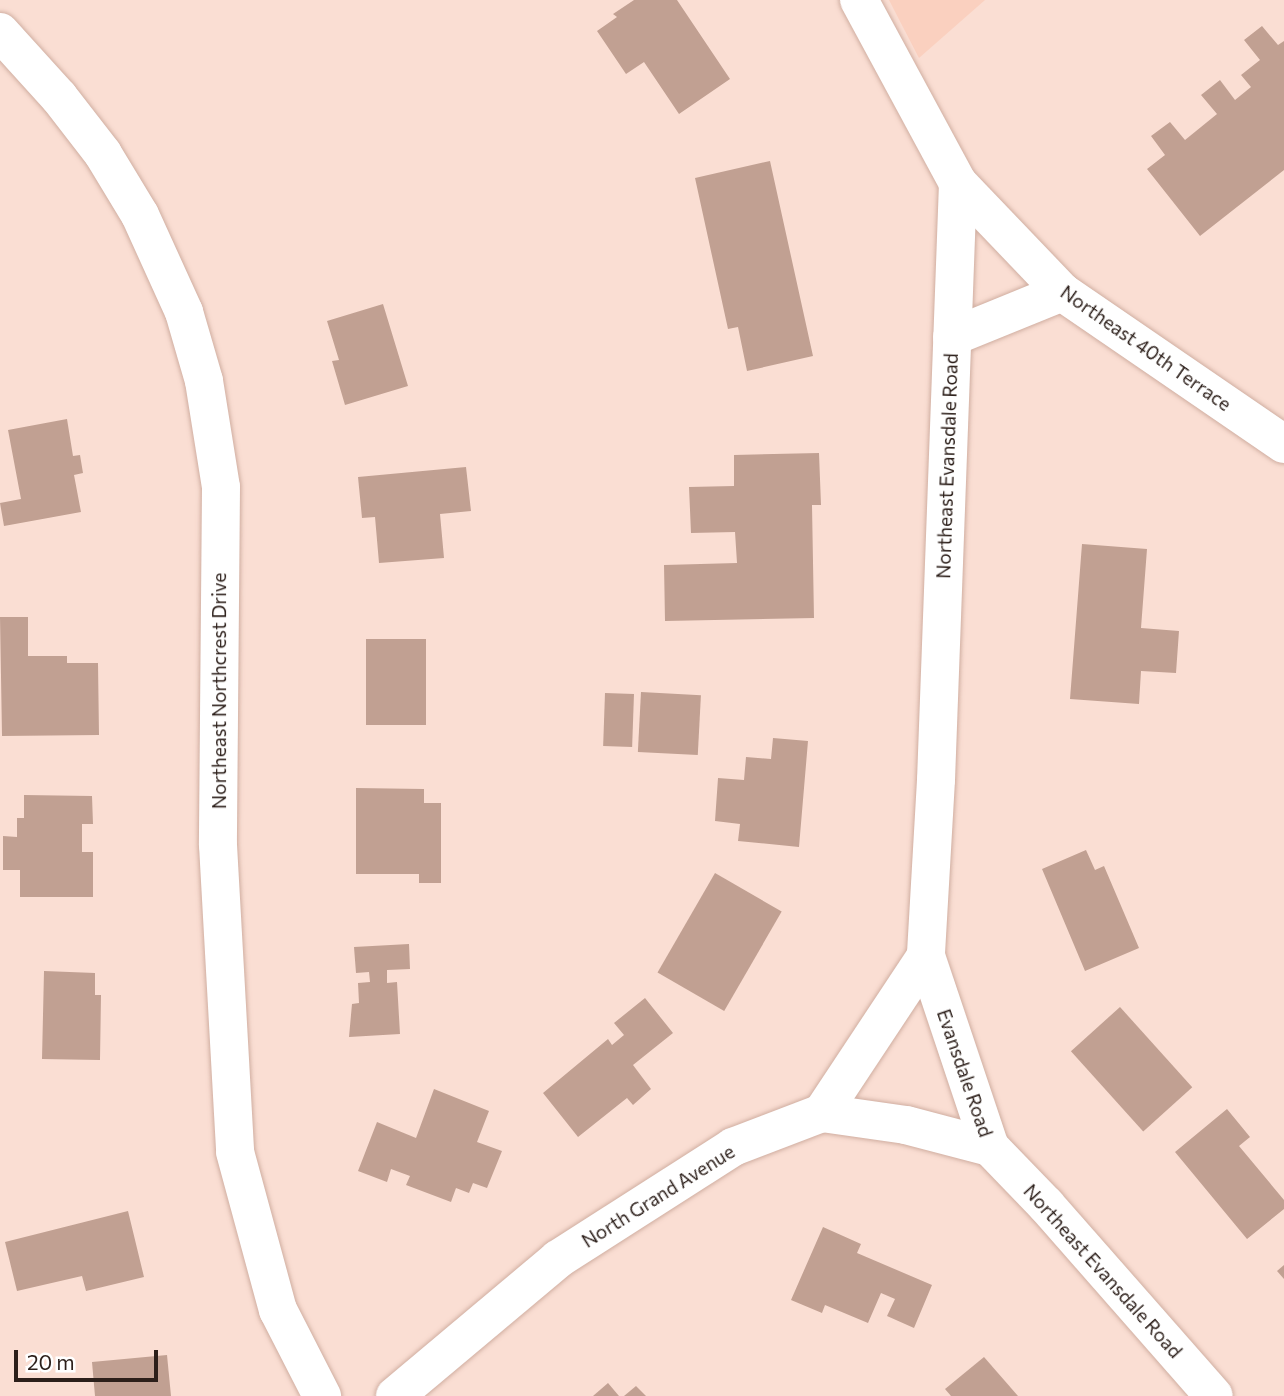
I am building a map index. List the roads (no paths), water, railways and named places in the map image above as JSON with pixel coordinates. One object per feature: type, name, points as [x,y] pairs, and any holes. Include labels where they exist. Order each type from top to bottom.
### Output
[{"type":"street","points":[[859,0],[958,183]]},
{"type":"street","name":"Northeast Northcrest Drive","points":[[0,32],[59,97],[103,154],[140,215],[184,312],[204,381],[221,487],[218,845],[235,1152],[278,1310],[322,1396]]},
{"type":"street","name":"Northeast 40th Terrace","points":[[958,183],[1062,292],[1284,444]]},
{"type":"street","name":"Northeast Evansdale Road","points":[[926,956],[936,780],[958,183]]},
{"type":"street","points":[[952,337],[1062,292]]},
{"type":"street","points":[[822,1113],[926,956]]},
{"type":"street","name":"Evansdale Road","points":[[926,956],[990,1147]]},
{"type":"street","name":"Evansdale Road","points":[[822,1113],[906,1125],[990,1147]]},
{"type":"street","name":"North Grand Avenue","points":[[395,1396],[558,1259],[733,1147],[822,1113]]},
{"type":"street","name":"Northeast Evansdale Road","points":[[990,1147],[1046,1205],[1214,1396]]}]
